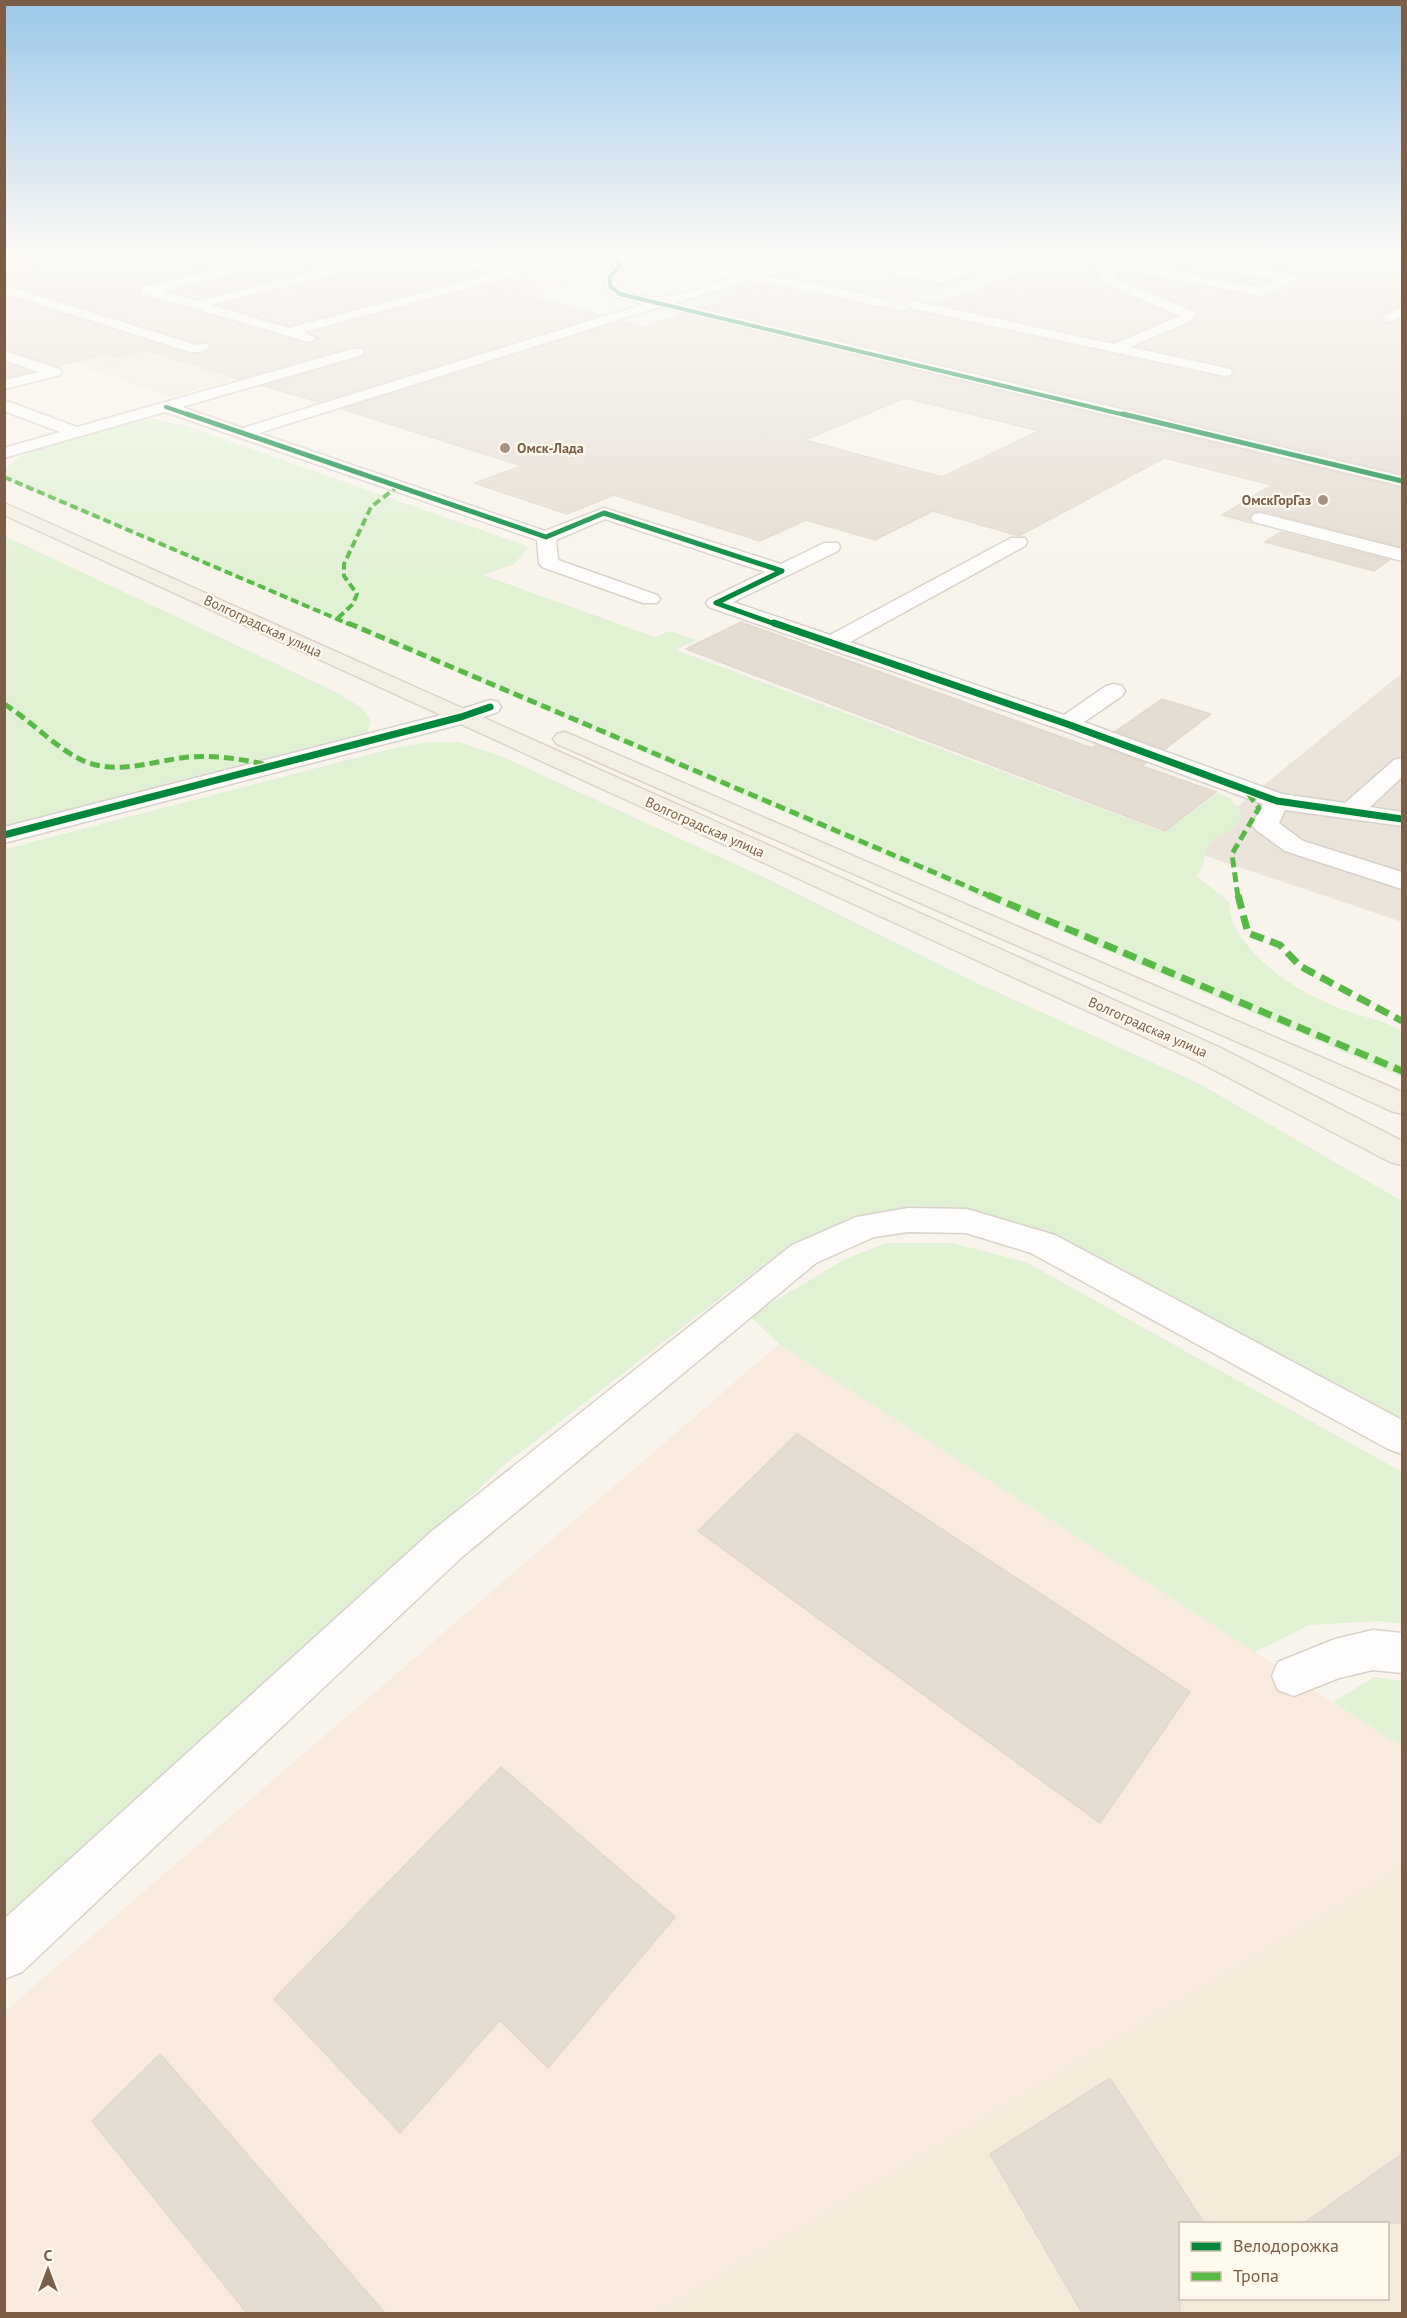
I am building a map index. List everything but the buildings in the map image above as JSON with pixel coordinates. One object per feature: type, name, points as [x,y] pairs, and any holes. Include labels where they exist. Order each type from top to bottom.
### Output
[{"type":"main road","name":"Волгоградская улица","points":[[4,491],[490,707],[1279,1048],[1402,1104]]},
{"type":"main road","name":"Волгоградская улица","points":[[4,508],[1210,1055],[1402,1154]]},
{"type":"street","points":[[4,385],[55,372],[30,363]]},
{"type":"street","points":[[4,453],[318,363]]},
{"type":"street","points":[[243,433],[467,363]]},
{"type":"street","points":[[906,363],[1402,481]]},
{"type":"street","points":[[1185,363],[1225,372]]},
{"type":"street","points":[[4,405],[75,432]]},
{"type":"street","points":[[166,407],[546,537],[604,513],[782,571]]},
{"type":"street","points":[[278,445],[307,436]]},
{"type":"street","points":[[1260,518],[1402,555]]},
{"type":"street","points":[[546,537],[549,563],[650,599]]},
{"type":"street","points":[[832,643],[1018,542]]},
{"type":"street","points":[[831,547],[716,603],[1067,724],[1277,801],[1402,819]]},
{"type":"street","points":[[1067,724],[1114,692]]},
{"type":"street","points":[[4,835],[461,717],[490,707]]},
{"type":"street","points":[[1351,811],[1402,765]]},
{"type":"street","points":[[1277,801],[1265,825],[1294,846],[1402,881]]},
{"type":"street","points":[[4,1954],[447,1544],[804,1254],[868,1226],[908,1220],[967,1221],[1043,1244],[1402,1438]]},
{"type":"street","points":[[1294,1676],[1335,1659],[1373,1650],[1402,1653]]},
{"type":"shaded area","points":[[76,363],[291,363],[172,397]]},
{"type":"shaded area","points":[[1402,673],[1402,922],[1185,849]]},
{"type":"shaded area","points":[[779,1344],[1402,1747],[1402,1866],[654,2313],[5,2313],[4,2012]]},
{"type":"shaded area","points":[[1402,1866],[1402,2313],[654,2313]]},
{"type":"green space","points":[[153,419],[186,426],[524,545],[528,549],[514,564],[483,575],[655,637],[670,631],[696,640],[676,650],[1164,832],[1218,793],[1230,798],[1241,812],[1241,820],[1228,833],[1216,837],[1206,850],[1203,865],[1197,876],[1229,902],[1232,921],[1241,936],[1271,969],[1308,994],[1402,1031],[1402,1077],[12,482],[5,472],[12,463],[48,445],[96,430]]},
{"type":"green space","points":[[5,536],[336,692],[362,708],[371,721],[368,732],[358,740],[5,831]]},
{"type":"green space","points":[[429,742],[459,742],[503,757],[772,881],[975,982],[1200,1084],[1402,1201],[1402,1431],[1239,1343],[1070,1247],[925,1210],[865,1215],[792,1243],[505,1464],[393,1571],[5,1927],[5,849],[394,748]]},
{"type":"green space","points":[[887,1243],[952,1243],[1026,1262],[1402,1472],[1402,1624],[1379,1621],[1309,1625],[1255,1652],[779,1344],[750,1316],[845,1259]]},
{"type":"green space","points":[[1374,1677],[1402,1681],[1402,1747],[1333,1702]]},
{"type":"marked path","points":[[4,477],[1402,1071]]},
{"type":"marked path","points":[[338,618],[353,604],[357,594],[344,576],[344,564],[371,507],[398,486]]},
{"type":"marked path","points":[[4,704],[74,755],[97,765],[121,767],[208,756],[267,765]]},
{"type":"marked path","points":[[1247,792],[1259,808],[1232,854],[1238,899],[1248,933],[1280,945],[1300,966],[1402,1021]]},
{"type":"cycle path","points":[[909,363],[1402,481]]},
{"type":"cycle path","points":[[166,407],[546,537],[604,513],[782,571],[716,603],[1067,724],[1277,801],[1402,819]]},
{"type":"cycle path","points":[[4,835],[461,717],[490,707]]},
{"type":"place","name":"Омск-Лада","points":[[505,448]]},
{"type":"place","name":"ОмскГорГаз","points":[[1323,500]]}]
